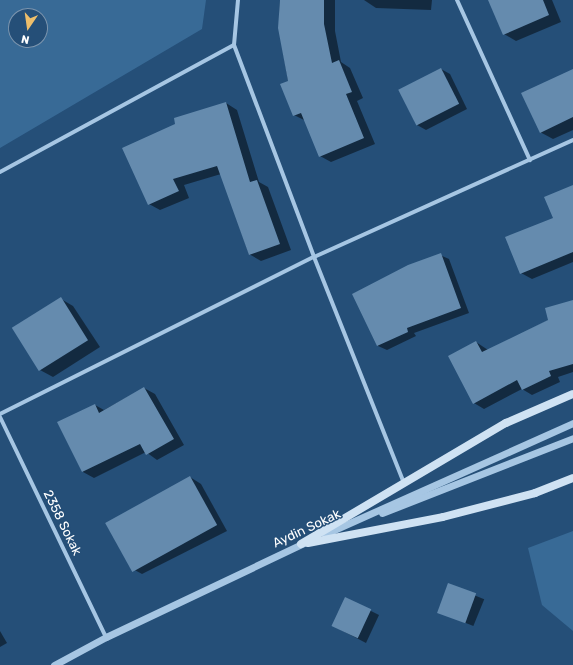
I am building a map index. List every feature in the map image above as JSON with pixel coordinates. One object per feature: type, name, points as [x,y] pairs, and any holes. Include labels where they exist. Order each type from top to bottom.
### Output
[{"type":"main road","points":[[301,544],[506,423],[573,394]]},
{"type":"main road","points":[[301,544],[443,517],[535,493],[573,478]]},
{"type":"street","points":[[238,0],[234,45],[314,257],[404,483]]},
{"type":"street","points":[[457,0],[530,160]]},
{"type":"street","points":[[0,172],[234,45]]},
{"type":"street","points":[[0,414],[314,257],[573,140]]},
{"type":"street","name":"2358 Sokak","points":[[0,417],[106,637]]},
{"type":"street","name":"Aydin Sokak","points":[[54,665],[106,637],[301,544],[573,423]]},
{"type":"street","points":[[301,544],[573,438]]},
{"type":"shaded area","points":[[0,0],[206,0],[202,29],[0,148]]},
{"type":"shaded area","points":[[573,531],[573,631],[542,605],[528,548]]},
{"type":"building","points":[[280,0],[324,0],[324,24],[332,63],[339,60],[352,92],[346,94],[364,138],[319,157],[301,113],[293,116],[280,84],[288,81],[278,28]]},
{"type":"building","points":[[488,0],[543,0],[549,15],[503,35]]},
{"type":"building","points":[[441,68],[459,104],[416,125],[398,90]]},
{"type":"building","points":[[573,69],[573,117],[540,133],[521,93]]},
{"type":"building","points":[[226,102],[250,182],[257,180],[280,244],[249,255],[217,166],[173,179],[179,191],[148,205],[122,148],[175,124],[174,118]]},
{"type":"building","points":[[573,185],[573,252],[520,274],[505,237],[553,218],[544,197]]},
{"type":"building","points":[[441,253],[461,308],[407,328],[408,332],[377,346],[352,294],[408,265]]},
{"type":"building","points":[[61,297],[88,340],[39,371],[12,328]]},
{"type":"building","points":[[573,300],[573,364],[549,371],[551,376],[522,390],[517,380],[473,404],[448,356],[476,341],[482,352],[548,320],[545,308]]},
{"type":"building","points":[[144,387],[174,439],[146,455],[140,444],[82,472],[57,422],[95,404],[99,413]]},
{"type":"building","points":[[190,476],[217,525],[132,572],[105,523]]},
{"type":"building","points":[[448,583],[476,593],[465,623],[437,613]]},
{"type":"building","points":[[345,597],[371,609],[358,638],[331,626]]}]
